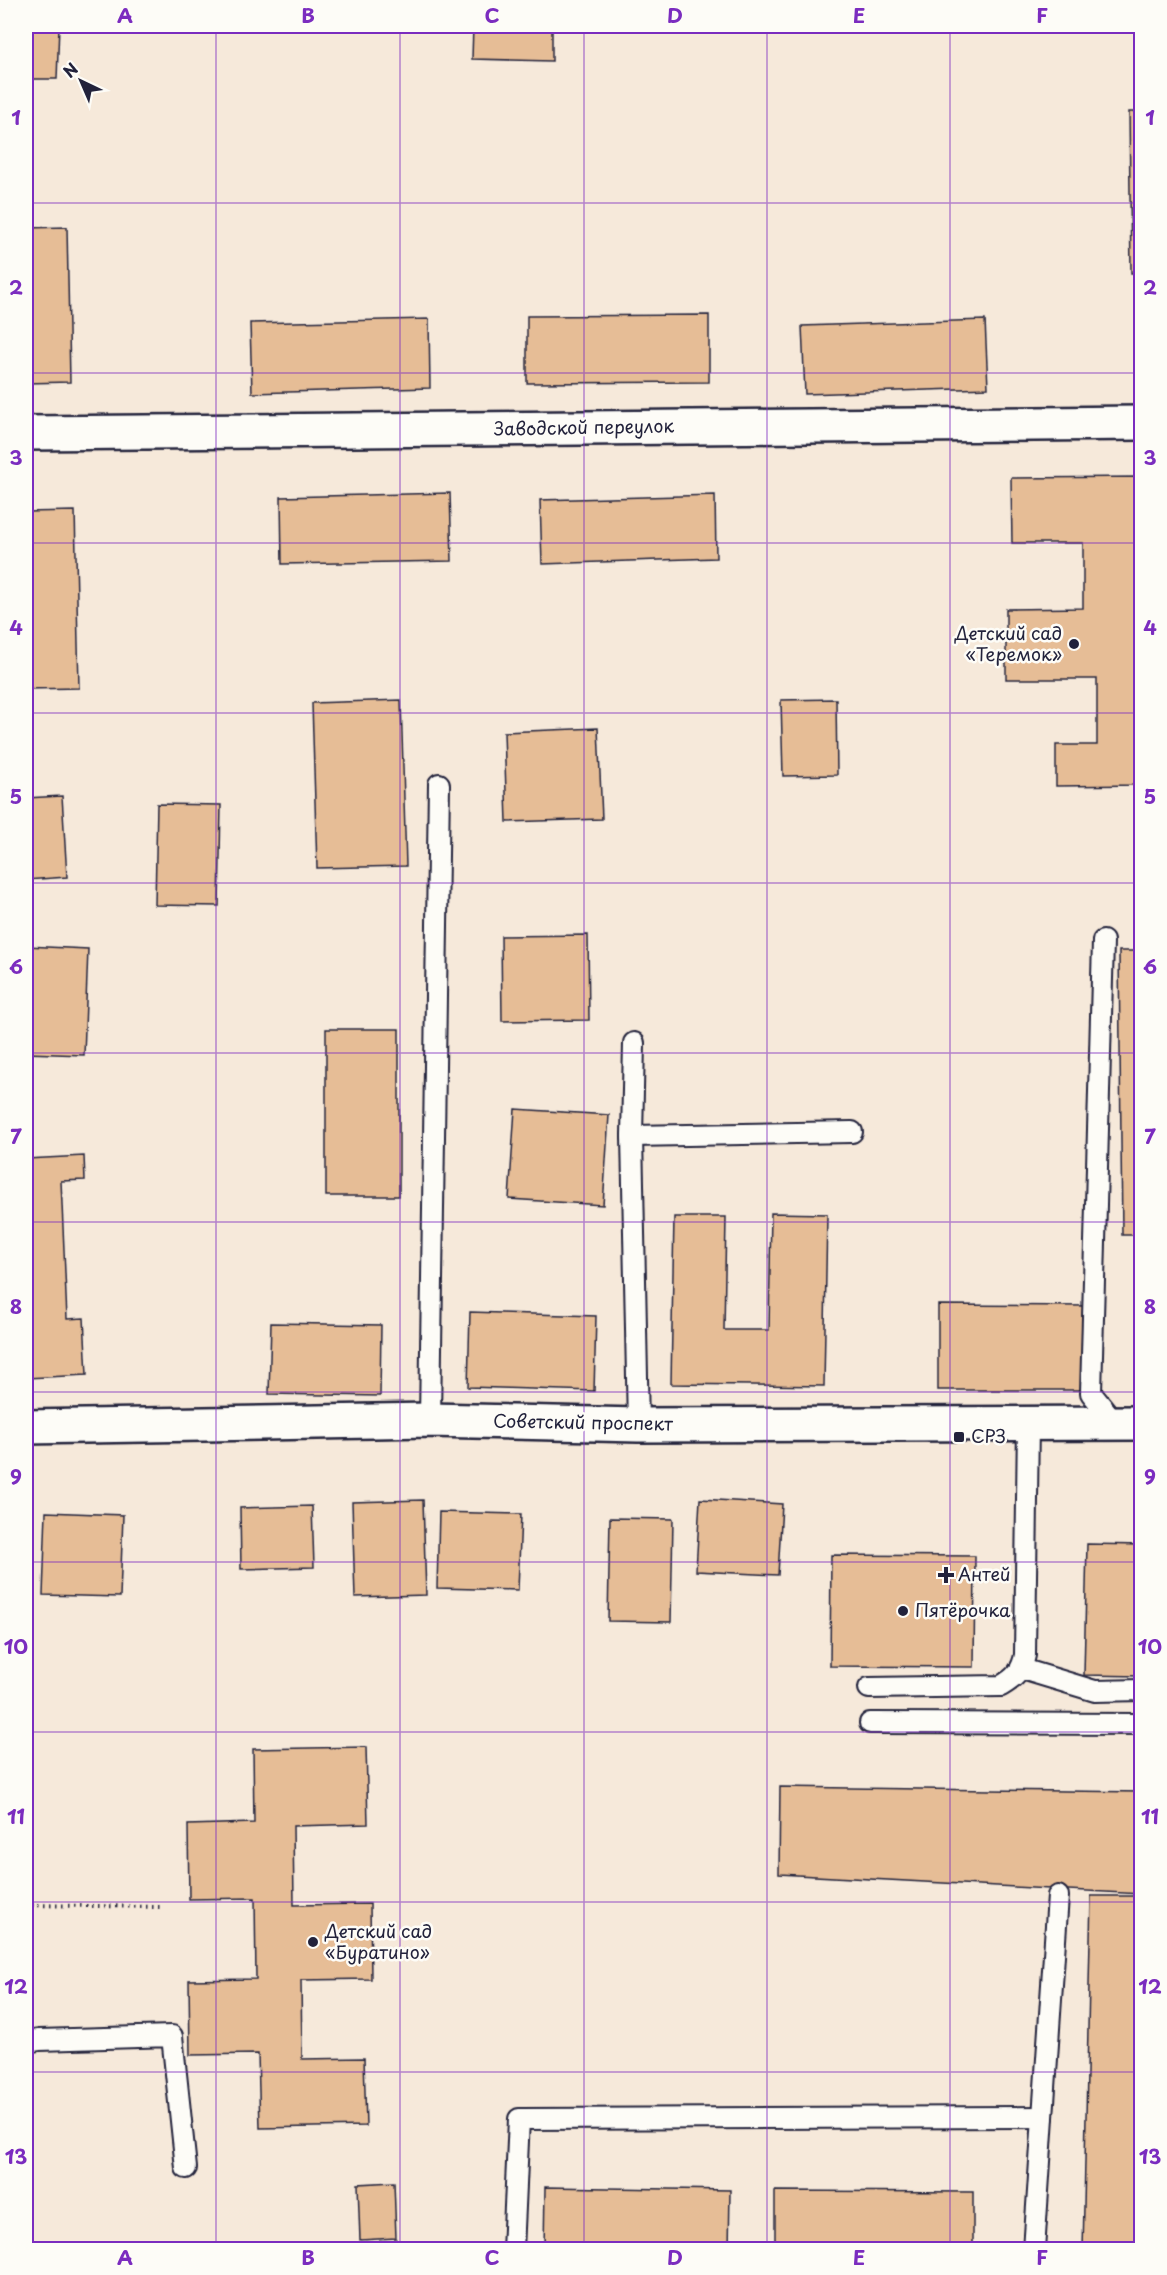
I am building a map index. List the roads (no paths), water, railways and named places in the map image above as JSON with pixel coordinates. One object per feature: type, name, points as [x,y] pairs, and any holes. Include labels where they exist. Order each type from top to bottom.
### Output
[{"type":"street","name":"Заводской переулок","points":[[26,433],[1142,423]]},
{"type":"street","name":"Советский проспект","points":[[26,1427],[430,1420],[638,1425],[1129,1423]]},
{"type":"lane","points":[[430,1420],[439,784]]},
{"type":"lane","points":[[1103,941],[1091,1393],[1129,1423]]},
{"type":"lane","points":[[634,1043],[632,1136],[638,1425]]},
{"type":"lane","points":[[632,1136],[852,1132]]},
{"type":"lane","points":[[869,1688],[1001,1686],[1012,1679],[1022,1668],[1025,1655],[1028,1422]]},
{"type":"lane","points":[[1022,1668],[1095,1691],[1142,1690]]},
{"type":"lane","points":[[870,1723],[1142,1724]]},
{"type":"lane","points":[[1034,2250],[1058,1896]]},
{"type":"lane","points":[[26,2042],[172,2036],[186,2168]]},
{"type":"lane","points":[[513,2250],[519,2120],[1043,2117]]},
{"type":"place","name":"Детский сад «Теремок»","points":[[1074,644]]},
{"type":"place","name":"СРЗ","points":[[959,1437]]},
{"type":"place","name":"Антей","points":[[946,1575]]},
{"type":"place","name":"Пятёрочка","points":[[903,1611]]},
{"type":"place","name":"Детский сад «Буратино»","points":[[313,1942]]}]
